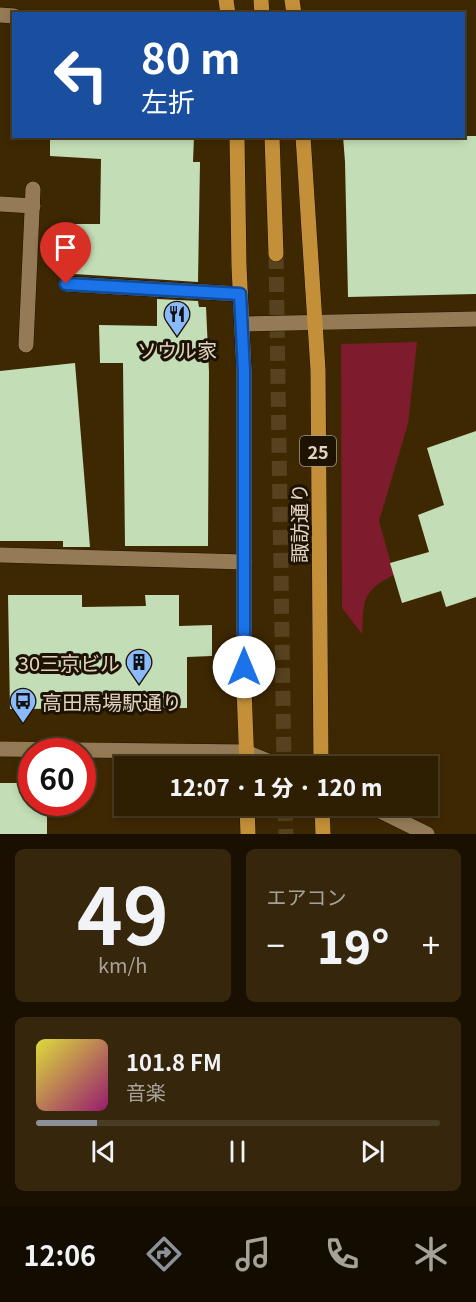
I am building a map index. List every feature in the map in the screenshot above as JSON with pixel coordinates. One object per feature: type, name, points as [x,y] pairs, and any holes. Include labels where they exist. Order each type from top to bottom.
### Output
[{"type":"main road","points":[[237,138],[244,371],[246,756]]},
{"type":"main road","points":[[272,138],[276,254]]},
{"type":"main road","name":"諏訪通り","points":[[303,138],[316,323],[321,756]]},
{"type":"main road","points":[[247,816],[248,834]]},
{"type":"main road","points":[[322,816],[323,834]]},
{"type":"street","points":[[26,345],[33,189]]},
{"type":"street","points":[[0,204],[33,206]]},
{"type":"street","points":[[66,284],[240,294]]},
{"type":"street","points":[[242,324],[476,319]]},
{"type":"street","points":[[0,555],[244,562]]},
{"type":"street","points":[[0,749],[172,756]]},
{"type":"street","points":[[390,816],[427,834]]},
{"type":"shaded area","points":[[417,342],[408,424],[379,521],[394,575],[375,586],[366,598],[362,634],[342,608],[341,344]]},
{"type":"building","points":[[465,136],[476,136],[476,294],[348,297],[343,138],[465,138]]},
{"type":"building","points":[[50,138],[194,138],[193,162],[200,162],[198,282],[59,273],[64,224],[100,224],[101,159],[50,156]]},
{"type":"building","points":[[157,299],[198,301],[199,307],[206,307],[209,372],[208,546],[125,546],[123,363],[100,363],[99,325],[157,326]]},
{"type":"building","points":[[75,363],[90,547],[63,547],[63,541],[0,541],[0,371]]},
{"type":"building","points":[[476,431],[476,597],[446,607],[441,591],[402,603],[390,563],[429,552],[418,515],[444,505],[427,448]]},
{"type":"building","points":[[8,595],[82,595],[82,607],[146,606],[145,595],[179,595],[179,626],[212,625],[212,656],[187,657],[187,708],[10,709]]},
{"type":"building","points":[[0,783],[18,783],[18,816],[47,816],[47,834],[0,834]]},
{"type":"tunnel","points":[[276,254],[284,756]]},
{"type":"tunnel","points":[[285,816],[286,834]]},
{"type":"place","name":"ソウル家","points":[[177,337]]},
{"type":"place","name":"30三京ビル","points":[[139,685]]},
{"type":"place","name":"高田馬場駅通り","points":[[23,724]]},
{"type":"route","points":[[66,284],[240,294],[244,371],[244,667]]}]
